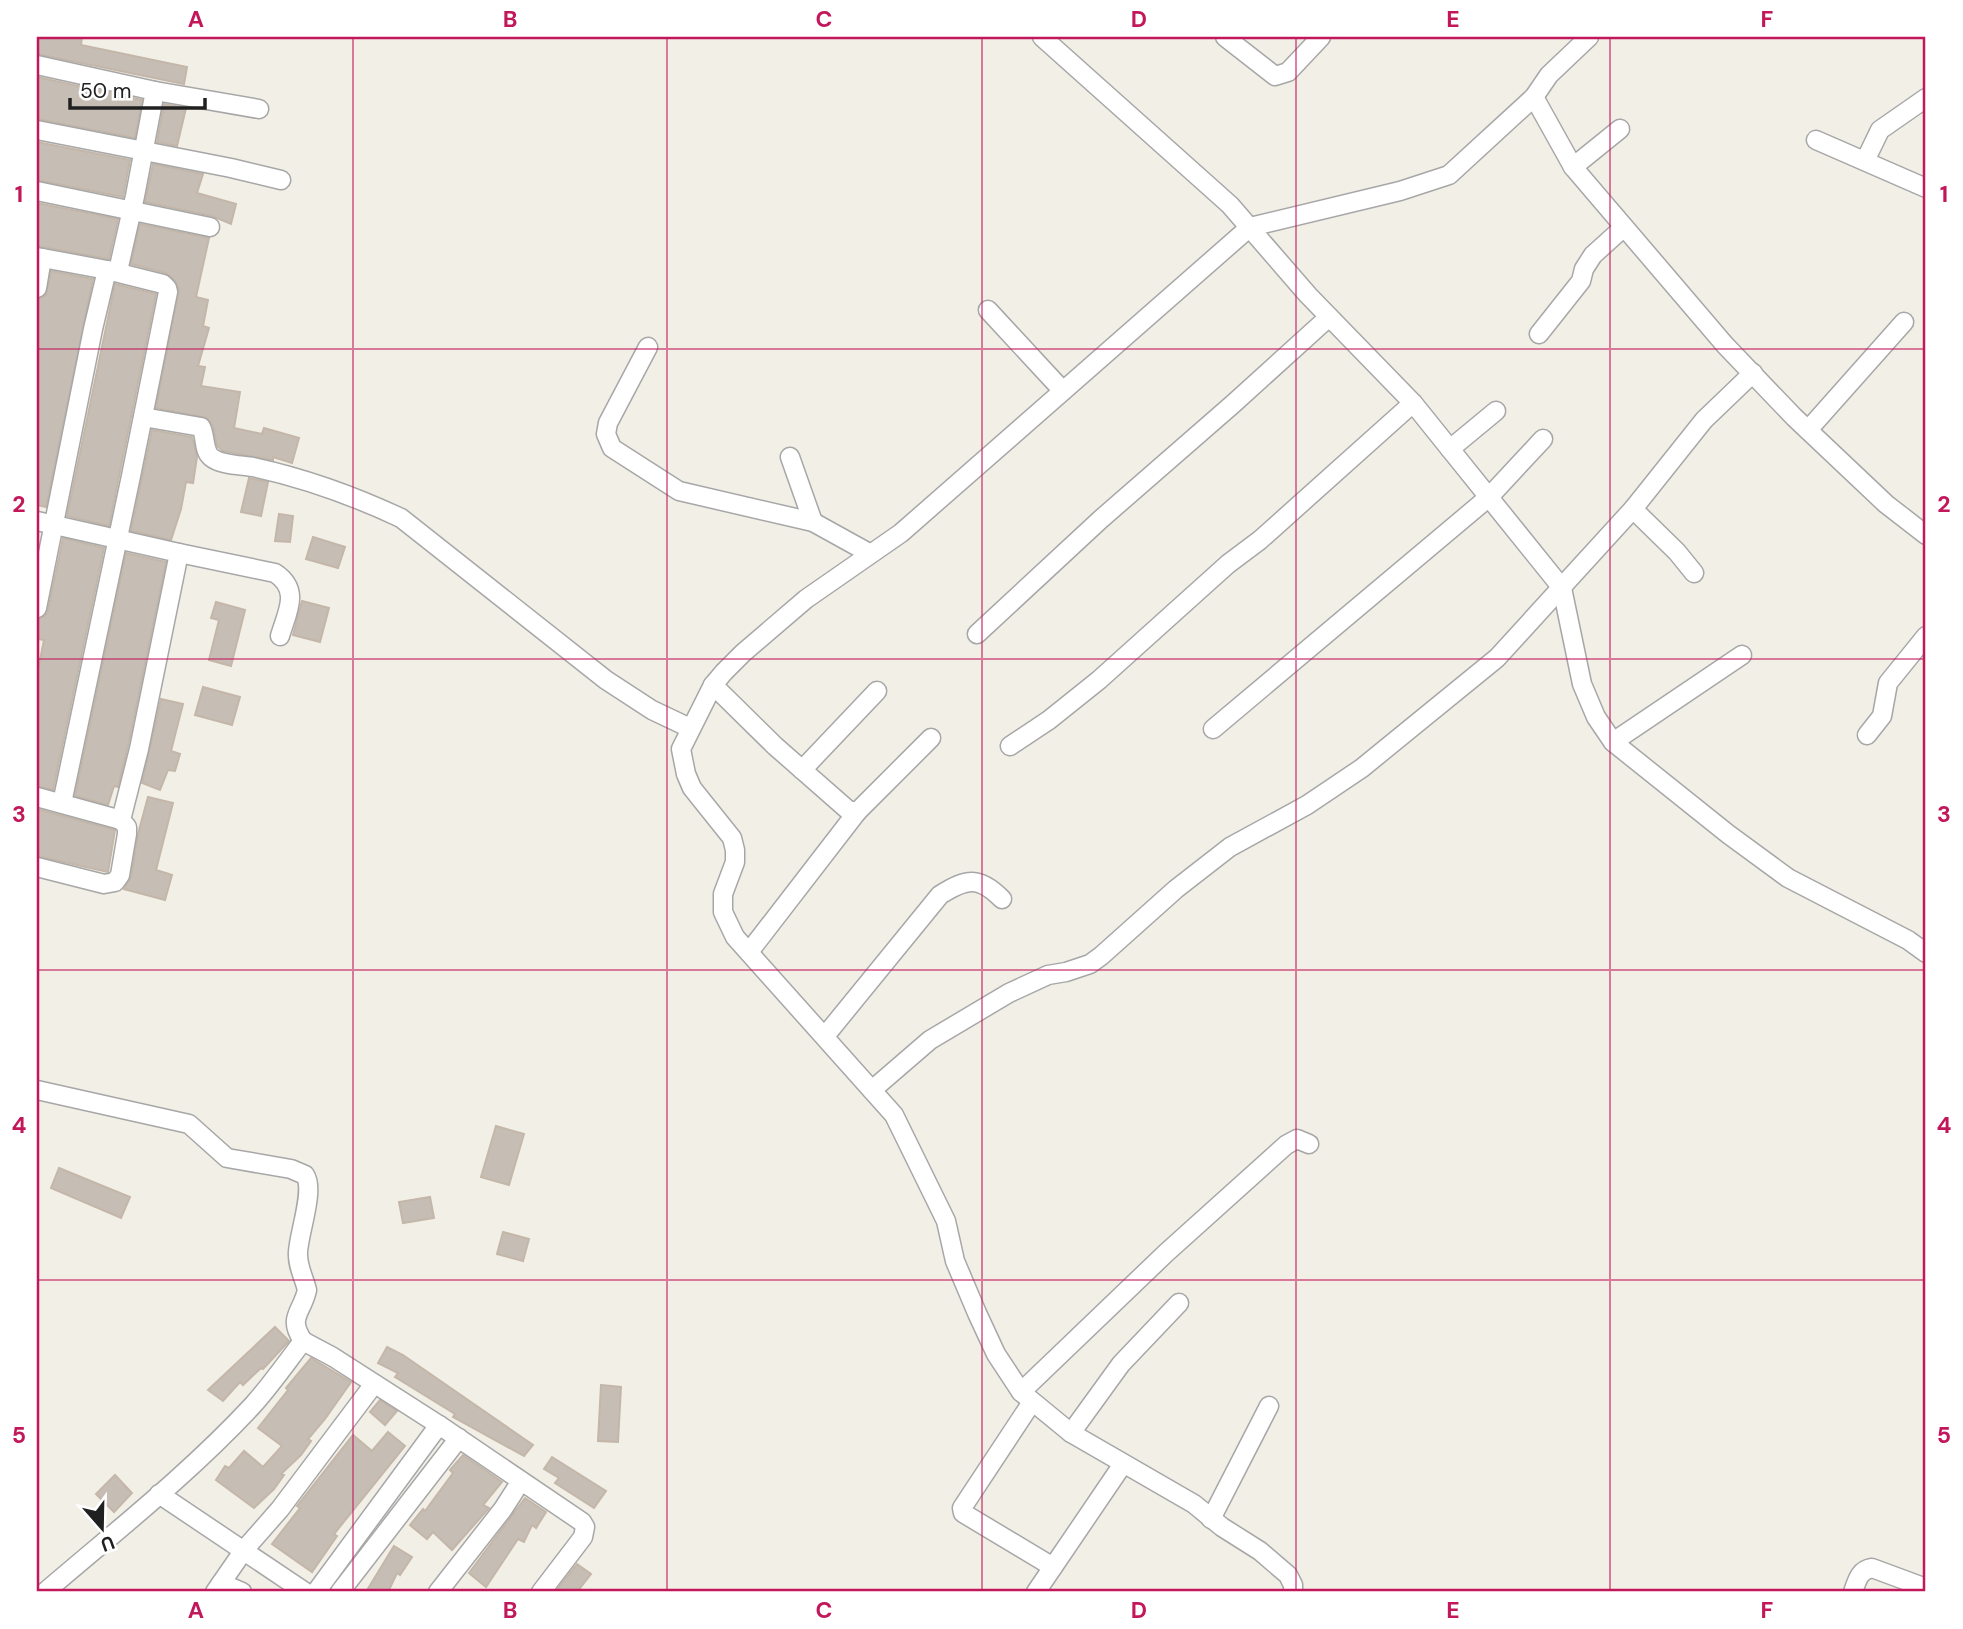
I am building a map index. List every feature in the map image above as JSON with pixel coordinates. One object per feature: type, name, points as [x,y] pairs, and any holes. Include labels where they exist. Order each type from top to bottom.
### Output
[{"type":"street","points":[[1042,37],[1166,145],[1250,227],[1329,317],[1413,403],[1562,588],[1582,684],[1596,717],[1613,742],[1706,817],[1788,878],[1908,940],[1926,953]]},
{"type":"street","points":[[1225,37],[1275,76],[1288,72],[1321,37]]},
{"type":"street","points":[[1293,1592],[1288,1575],[1259,1551],[1211,1519],[1194,1504],[1071,1433],[1027,1397],[996,1354],[955,1261],[946,1221],[894,1115],[735,937],[723,912],[723,894],[735,862],[736,850],[732,838],[692,788],[681,749],[713,685],[743,653],[806,599],[901,533],[1250,227],[1400,191],[1449,175],[1534,97],[1549,75],[1589,37]]},
{"type":"street","points":[[37,65],[155,91],[259,109]]},
{"type":"street","points":[[37,608],[45,523],[93,329],[132,212],[155,91]]},
{"type":"street","points":[[1534,97],[1573,167],[1725,345],[1808,430],[1886,504],[1926,535]]},
{"type":"street","points":[[1865,161],[1880,130],[1926,98]]},
{"type":"street","points":[[37,130],[281,180]]},
{"type":"street","points":[[1573,167],[1620,130]]},
{"type":"street","points":[[1816,140],[1926,188]]},
{"type":"street","points":[[37,191],[209,227]]},
{"type":"street","points":[[1539,334],[1581,281],[1584,269],[1593,256],[1624,227]]},
{"type":"street","points":[[37,288],[40,258],[112,271],[163,284],[167,288],[143,417],[62,803]]},
{"type":"street","points":[[988,310],[1063,391]]},
{"type":"street","points":[[977,634],[1101,519],[1242,397],[1329,317]]},
{"type":"street","points":[[1808,430],[1904,322]]},
{"type":"street","points":[[648,347],[608,423],[606,434],[612,449],[680,491],[813,522],[869,553]]},
{"type":"street","points":[[872,1090],[930,1040],[1009,993],[1035,980],[1077,968],[1101,956],[1176,889],[1230,847],[1307,805],[1362,768],[1497,658],[1633,509],[1704,420],[1753,373]]},
{"type":"street","points":[[1010,746],[1099,681],[1413,403]]},
{"type":"street","points":[[1450,449],[1496,411]]},
{"type":"street","points":[[143,417],[199,426],[204,430],[208,453],[218,460],[272,471],[327,488],[401,518],[606,680],[652,710],[690,728]]},
{"type":"street","points":[[1213,729],[1489,497],[1543,439]]},
{"type":"street","points":[[790,457],[813,522]]},
{"type":"street","points":[[1633,509],[1677,552],[1694,573]]},
{"type":"street","points":[[45,523],[275,573],[285,579],[291,600],[280,636]]},
{"type":"street","points":[[121,820],[139,748],[178,553]]},
{"type":"street","points":[[1867,735],[1882,716],[1886,686],[1926,636]]},
{"type":"street","points":[[1613,742],[1742,655]]},
{"type":"street","points":[[713,685],[848,810],[858,811]]},
{"type":"street","points":[[802,770],[877,691]]},
{"type":"street","points":[[749,952],[858,811],[931,738]]},
{"type":"street","points":[[37,797],[121,820],[127,827],[120,875],[115,882],[104,884],[37,867]]},
{"type":"street","points":[[825,1036],[940,895],[954,886],[979,882],[988,885],[1002,899]]},
{"type":"street","points":[[37,1090],[190,1124],[227,1158],[291,1169],[305,1175],[309,1187],[298,1251],[299,1266],[307,1293],[295,1320],[297,1331],[303,1341],[439,1425],[578,1518],[585,1527],[583,1538],[541,1592]]},
{"type":"street","points":[[1053,1567],[962,1510],[962,1504],[1027,1397],[1157,1262],[1286,1145],[1297,1139],[1309,1144]]},
{"type":"street","points":[[1071,1433],[1121,1364],[1179,1303]]},
{"type":"street","points":[[45,1592],[159,1494],[253,1404],[303,1341]]},
{"type":"street","points":[[242,1592],[218,1588],[244,1550],[280,1509],[374,1384]]},
{"type":"street","points":[[1211,1519],[1269,1406]]},
{"type":"street","points":[[316,1592],[439,1425]]},
{"type":"street","points":[[340,1592],[459,1438]]},
{"type":"street","points":[[1036,1592],[1124,1464]]},
{"type":"street","points":[[438,1592],[503,1509],[521,1481]]},
{"type":"street","points":[[159,1494],[305,1592]]},
{"type":"street","points":[[1853,1592],[1859,1575],[1863,1570],[1872,1568],[1926,1588]]},
{"type":"building","points":[[37,37],[82,37],[81,45],[187,67],[184,84],[37,54]]},
{"type":"building","points":[[37,77],[142,100],[135,138],[37,119]]},
{"type":"building","points":[[164,104],[186,108],[177,146],[157,142]]},
{"type":"building","points":[[37,142],[130,160],[123,197],[37,180]]},
{"type":"building","points":[[153,164],[203,174],[197,193],[236,204],[231,224],[212,216],[145,202]]},
{"type":"building","points":[[37,203],[118,219],[109,259],[37,246]]},
{"type":"building","points":[[140,224],[209,238],[196,297],[208,300],[203,326],[209,328],[198,366],[205,367],[201,386],[240,392],[234,428],[262,434],[264,428],[299,438],[292,463],[273,457],[273,460],[223,451],[217,446],[213,426],[207,418],[156,408],[179,290],[175,281],[166,273],[131,264]]},
{"type":"building","points":[[51,271],[93,279],[46,507],[37,505],[37,299],[46,295]]},
{"type":"building","points":[[115,284],[156,294],[109,526],[67,516]]},
{"type":"building","points":[[152,430],[192,437],[197,457],[193,483],[186,482],[171,540],[131,531]]},
{"type":"building","points":[[249,478],[268,482],[261,516],[241,512]]},
{"type":"building","points":[[279,514],[293,516],[290,542],[275,541]]},
{"type":"building","points":[[313,537],[345,547],[338,568],[306,559]]},
{"type":"building","points":[[63,538],[104,548],[53,790],[37,786],[37,675],[44,640],[37,639],[37,619],[45,616],[48,610]]},
{"type":"building","points":[[126,553],[166,562],[128,746],[118,787],[114,786],[108,805],[75,796]]},
{"type":"building","points":[[302,601],[329,608],[320,642],[293,635]]},
{"type":"building","points":[[216,602],[245,610],[231,666],[209,660],[219,620],[211,618]]},
{"type":"building","points":[[203,687],[240,697],[232,725],[195,715]]},
{"type":"building","points":[[161,699],[183,704],[171,751],[180,754],[175,771],[168,770],[160,790],[142,783]]},
{"type":"building","points":[[148,797],[173,803],[156,870],[172,875],[165,900],[124,889],[131,877]]},
{"type":"building","points":[[37,809],[115,830],[108,872],[37,856]]},
{"type":"building","points":[[496,1126],[524,1134],[509,1185],[481,1177]]},
{"type":"building","points":[[59,1168],[130,1197],[121,1218],[51,1188]]},
{"type":"building","points":[[430,1197],[434,1218],[403,1223],[399,1202]]},
{"type":"building","points":[[503,1232],[529,1239],[523,1261],[497,1254]]},
{"type":"building","points":[[275,1327],[289,1341],[263,1369],[243,1385],[240,1382],[223,1401],[208,1390]]},
{"type":"building","points":[[387,1347],[403,1355],[533,1445],[524,1456],[453,1417],[455,1414],[395,1377],[398,1373],[378,1363]]},
{"type":"building","points":[[311,1358],[351,1382],[308,1439],[311,1441],[301,1455],[281,1474],[284,1475],[274,1489],[254,1508],[216,1480],[225,1466],[229,1468],[244,1451],[263,1467],[282,1446],[258,1428]]},
{"type":"building","points":[[601,1385],[621,1387],[618,1442],[598,1441]]},
{"type":"building","points":[[380,1400],[397,1411],[385,1425],[370,1412]]},
{"type":"building","points":[[388,1432],[405,1446],[334,1534],[337,1536],[312,1572],[272,1544],[300,1508],[297,1506],[353,1435],[372,1451]]},
{"type":"building","points":[[463,1455],[502,1482],[483,1505],[489,1508],[452,1550],[433,1532],[427,1539],[410,1525],[423,1509],[425,1511],[453,1473],[450,1470]]},
{"type":"building","points":[[552,1457],[606,1491],[594,1508],[555,1483],[559,1478],[544,1469]]},
{"type":"building","points":[[115,1475],[132,1493],[114,1512],[96,1494]]},
{"type":"building","points":[[525,1498],[546,1512],[536,1528],[532,1525],[524,1542],[518,1539],[486,1587],[469,1573]]},
{"type":"building","points":[[394,1546],[412,1557],[400,1575],[397,1573],[388,1592],[366,1592]]},
{"type":"building","points":[[577,1564],[591,1574],[577,1592],[555,1592]]}]
